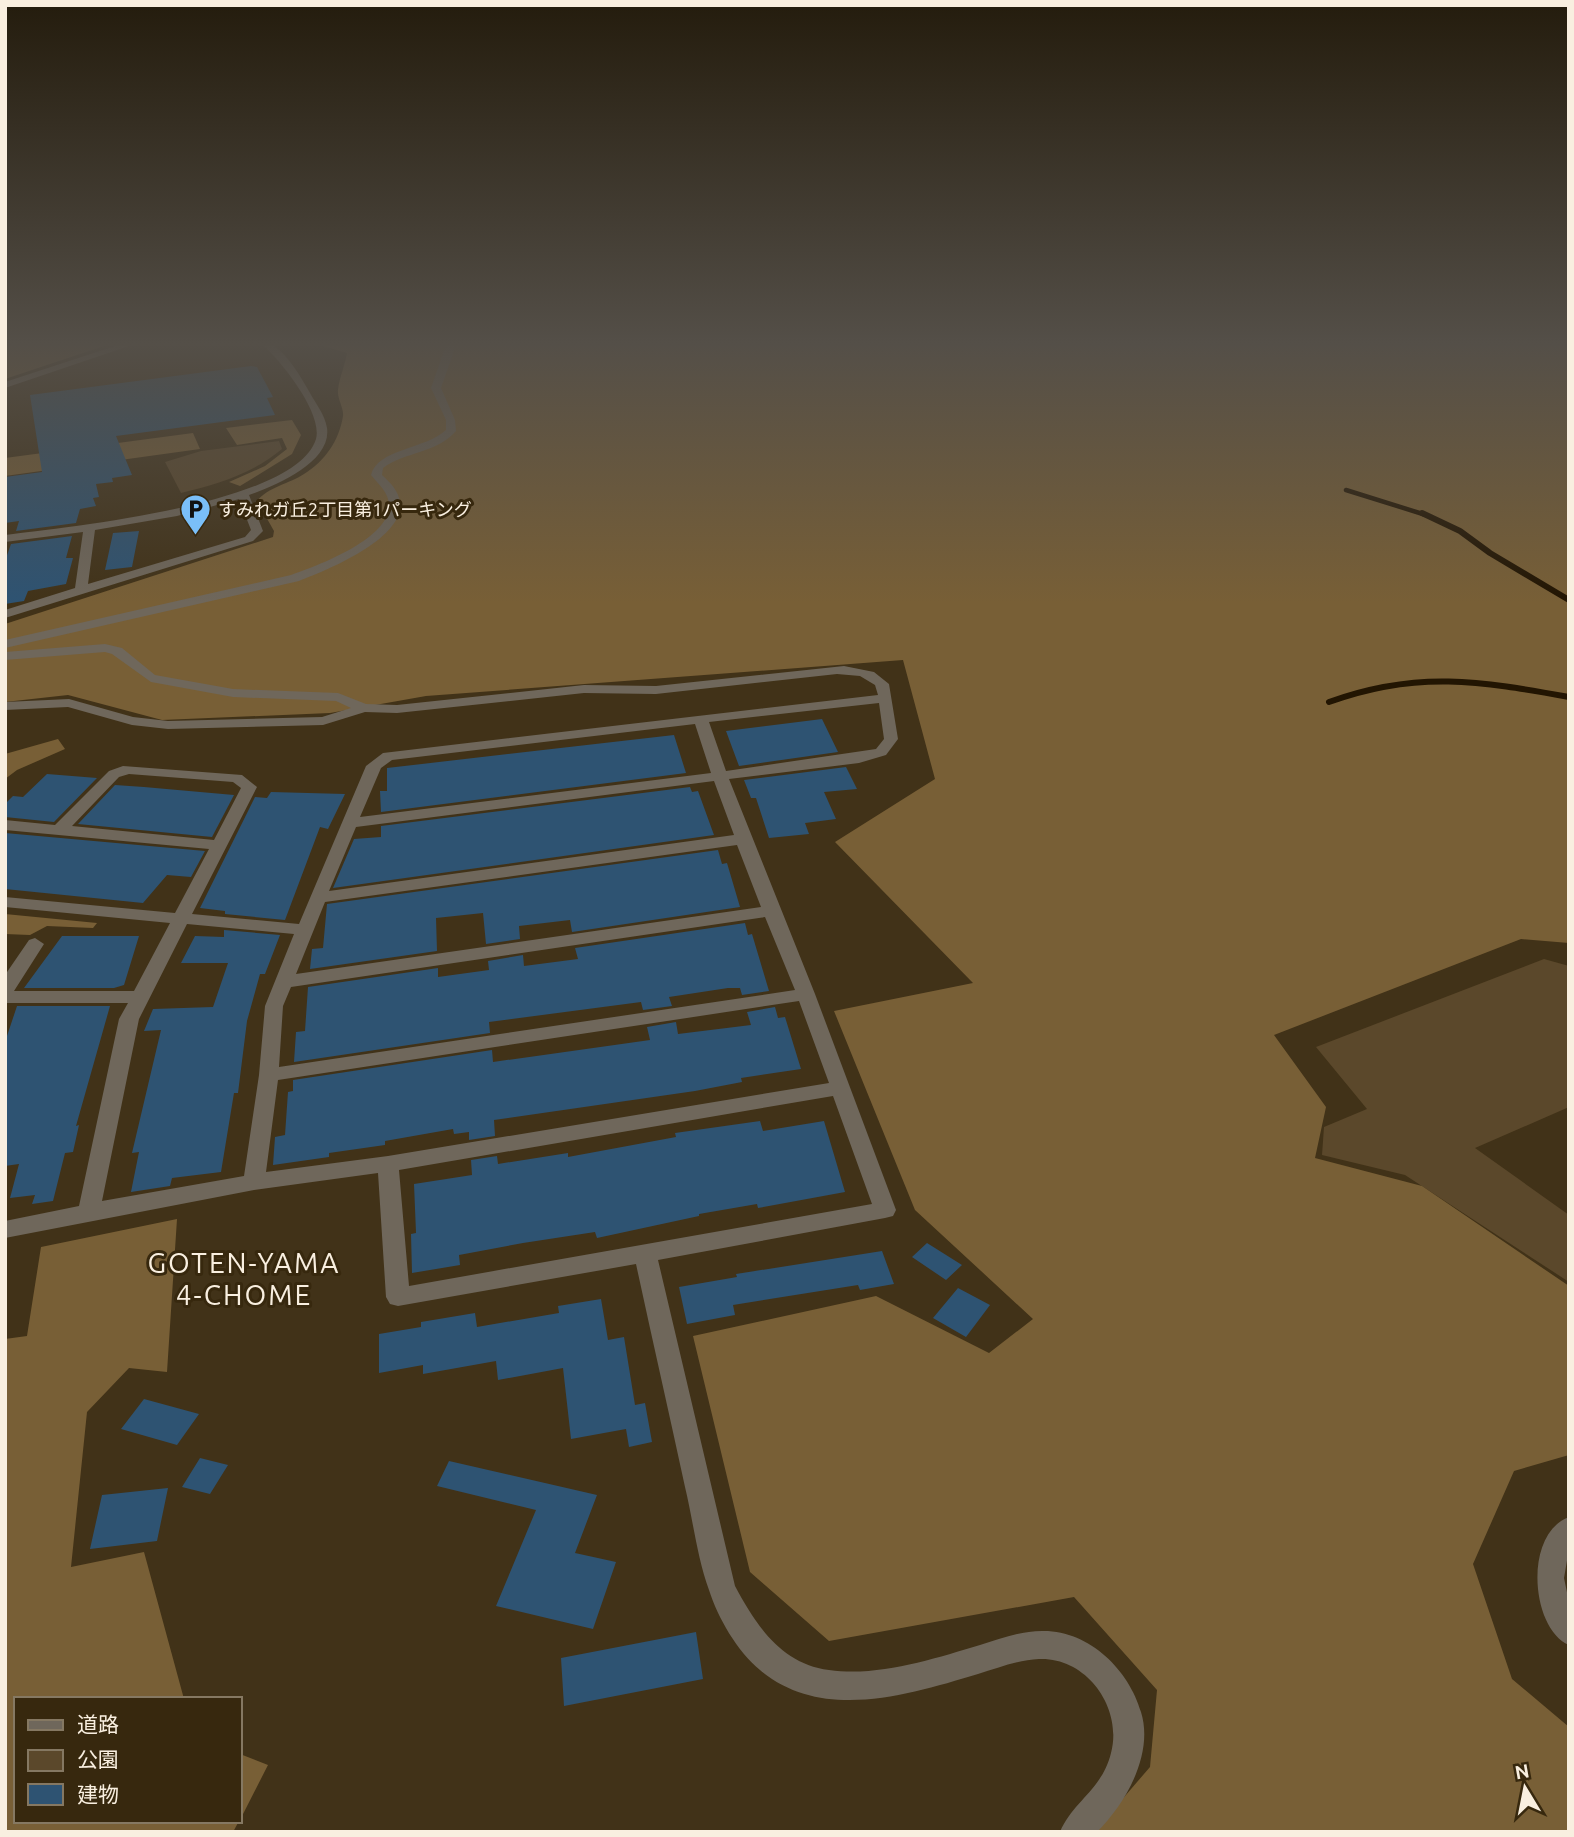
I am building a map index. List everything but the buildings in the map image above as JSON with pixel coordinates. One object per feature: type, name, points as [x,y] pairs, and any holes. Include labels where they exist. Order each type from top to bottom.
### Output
[{"type":"street","points":[[5,539],[186,510],[243,494],[301,465],[319,446],[322,431]]},
{"type":"street","points":[[5,644],[295,578],[322,569],[380,534],[394,517],[396,508],[391,487],[376,475],[378,467],[384,461],[425,451],[451,431]]},
{"type":"street","points":[[5,614],[249,539],[257,531],[243,494]]},
{"type":"street","points":[[81,591],[90,526]]},
{"type":"street","points":[[5,656],[82,647],[105,648],[117,650],[152,678],[194,688],[264,695],[338,697],[365,708]]},
{"type":"street","points":[[5,706],[69,703],[132,721],[168,725],[323,721],[365,708],[397,709],[584,690],[656,690],[838,670],[865,672],[880,680],[886,698],[891,739],[881,751],[859,758],[351,823]]},
{"type":"street","points":[[254,1182],[269,1075],[274,1006],[374,766],[388,756],[886,698]]},
{"type":"street","points":[[388,1164],[398,1297],[885,1210],[806,994],[743,839],[701,719]]},
{"type":"street","points":[[60,829],[114,774],[128,769],[237,778],[249,787],[182,921],[129,1018],[89,1212]]},
{"type":"street","points":[[5,825],[219,845]]},
{"type":"street","points":[[318,898],[743,839]]},
{"type":"street","points":[[5,902],[182,921],[304,930]]},
{"type":"street","points":[[284,982],[771,911]]},
{"type":"street","points":[[5,990],[34,944]]},
{"type":"street","points":[[269,1075],[806,994]]},
{"type":"street","points":[[5,997],[138,998]]},
{"type":"street","points":[[5,1230],[254,1182],[388,1164],[840,1088]]},
{"type":"street","points":[[645,1254],[722,1589],[732,1614],[747,1635],[786,1672],[811,1683],[838,1688],[916,1677],[996,1655],[1011,1647],[1050,1645],[1087,1659],[1119,1689],[1129,1712],[1130,1732],[1124,1758],[1107,1798],[1076,1832]]},
{"type":"street","points":[[1569,1529],[1555,1542],[1548,1575],[1560,1617],[1569,1631]]},
{"type":"green space","points":[[279,441],[282,449],[247,472],[181,493],[165,462],[201,451]]},
{"type":"green space","points":[[1544,959],[1569,966],[1569,1107],[1475,1148],[1569,1215],[1569,1282],[1405,1175],[1322,1155],[1324,1127],[1367,1109],[1316,1047]]},
{"type":"shaded area","points":[[228,431],[298,431],[301,435],[292,454],[240,486],[229,482],[265,466],[287,449],[282,438],[237,445]]},
{"type":"shaded area","points":[[339,431],[1569,431],[1569,943],[1521,939],[1274,1035],[1326,1107],[1315,1158],[1422,1186],[1569,1286],[1569,1455],[1514,1471],[1473,1564],[1512,1679],[1569,1727],[1569,1832],[1094,1832],[1150,1767],[1157,1690],[1074,1597],[829,1641],[750,1572],[693,1336],[876,1296],[989,1353],[1033,1319],[915,1210],[834,1011],[973,983],[835,842],[935,779],[903,660],[426,696],[330,713],[162,720],[68,695],[5,702],[5,624],[273,537],[274,531],[257,501],[267,492],[312,469],[334,442]]},
{"type":"shaded area","points":[[193,433],[200,449],[5,476],[5,458]]},
{"type":"shaded area","points":[[58,739],[65,749],[17,770],[5,779],[5,754]]},
{"type":"shaded area","points":[[5,914],[97,923],[93,928],[47,926],[30,935],[5,934]]},
{"type":"shaded area","points":[[177,1219],[167,1372],[129,1368],[87,1412],[71,1567],[144,1552],[183,1697],[14,1697],[14,1823],[238,1823],[233,1832],[5,1832],[5,1339],[27,1336],[41,1247]]},
{"type":"shaded area","points":[[242,1755],[268,1765],[242,1816]]},
{"type":"waterway","points":[[1346,490],[1426,515]]},
{"type":"waterway","points":[[1422,513],[1460,531],[1490,553],[1569,600]]},
{"type":"waterway","points":[[1329,702],[1391,685],[1449,681],[1569,697]]},
{"type":"place","name":"すみれガ丘2丁目第1パーキング","points":[[195,536]]},
{"type":"district","name":"GOTEN-YAMA 4-CHOME","points":[[244,1278]]}]
